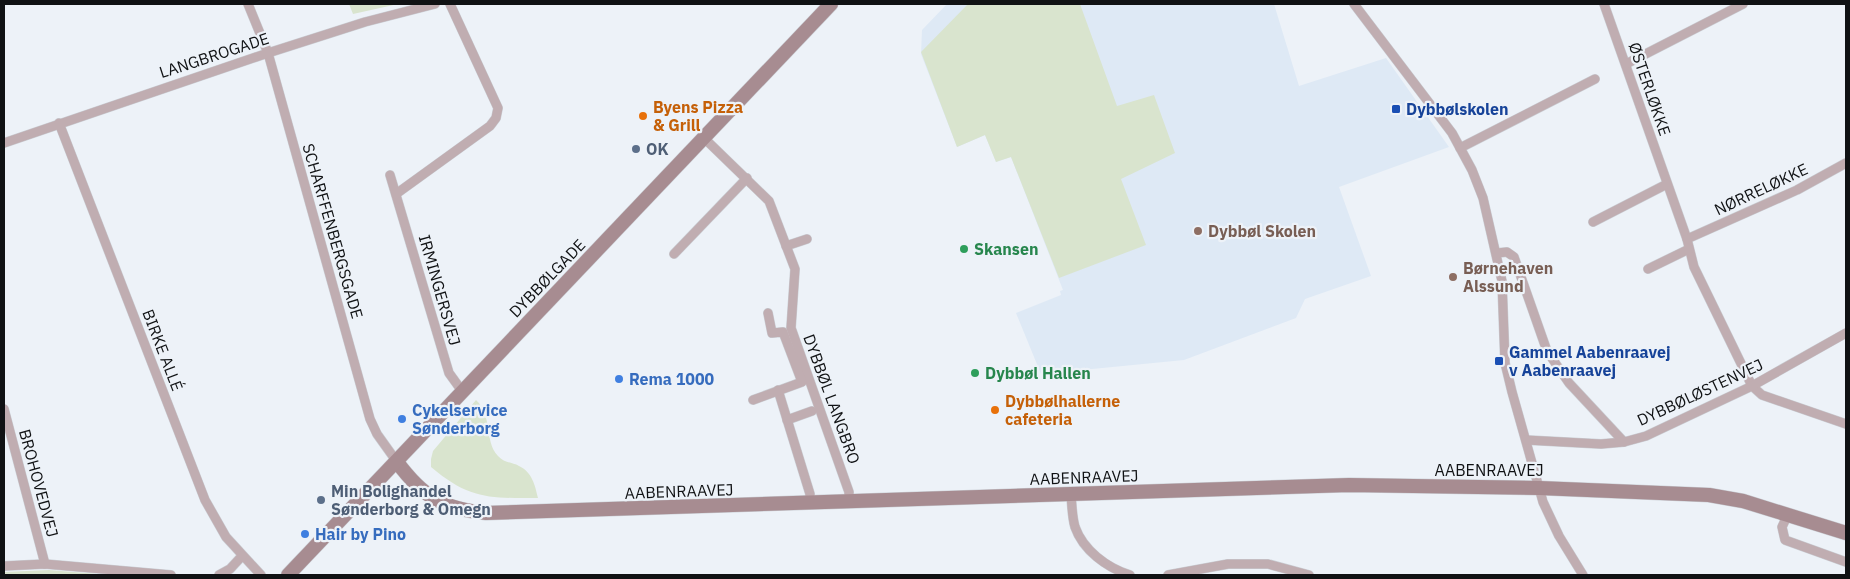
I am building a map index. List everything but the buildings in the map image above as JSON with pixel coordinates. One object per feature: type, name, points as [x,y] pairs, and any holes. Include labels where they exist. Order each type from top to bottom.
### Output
[{"type":"street","name":"SCHARFFENBERGSGADE","points":[[248,4],[268,53],[370,418],[376,434],[397,462]]},
{"type":"street","name":"LANGBROGADE","points":[[4,143],[268,53],[365,22],[435,4]]},
{"type":"street","points":[[396,194],[490,126],[496,118],[498,108],[450,4]]},
{"type":"street","name":"DYBBØLGADE","points":[[288,575],[397,462],[462,391],[622,226],[831,4]]},
{"type":"street","points":[[1355,4],[1434,107],[1460,148],[1483,198],[1502,281],[1505,363],[1542,502],[1583,575]]},
{"type":"street","name":"ØSTERLØKKE","points":[[1604,4],[1687,240],[1694,267],[1752,386]]},
{"type":"street","points":[[1626,64],[1739,5]]},
{"type":"street","points":[[1460,148],[1594,79]]},
{"type":"street","name":"BIRKE ALLÉ","points":[[59,123],[205,500],[220,529],[242,556],[261,575]]},
{"type":"street","name":"DYBBØL LANGBRO","points":[[704,138],[748,178],[769,201],[795,269],[791,328],[849,492],[849,503]]},
{"type":"street","name":"NØRRELØKKE","points":[[1687,240],[1797,190],[1846,163]]},
{"type":"street","name":"IRMINGERSVEJ","points":[[390,175],[449,374],[462,391]]},
{"type":"street","points":[[674,254],[748,178]]},
{"type":"street","points":[[1594,222],[1667,184]]},
{"type":"street","points":[[786,246],[807,238]]},
{"type":"street","points":[[1648,269],[1689,249]]},
{"type":"street","points":[[1497,253],[1507,252],[1514,257],[1547,350],[1564,375],[1624,442]]},
{"type":"street","points":[[753,400],[802,382],[784,332],[772,334],[768,313]]},
{"type":"street","name":"DYBBØLØSTENVEJ","points":[[1526,440],[1601,444],[1624,442],[1646,436],[1752,386],[1846,333]]},
{"type":"street","points":[[1752,386],[1762,395],[1846,424]]},
{"type":"street","points":[[778,390],[810,494],[809,504]]},
{"type":"street","name":"BROHOVEDVEJ","points":[[4,409],[45,564]]},
{"type":"street","points":[[787,420],[812,411]]},
{"type":"street","name":"AABENRAAVEJ","points":[[397,462],[423,492],[449,507],[466,512],[546,512],[849,503],[1348,485],[1539,488],[1708,495],[1743,501],[1846,533]]},
{"type":"street","points":[[1071,495],[1075,527],[1092,553],[1112,573],[1130,575]]},
{"type":"street","points":[[1788,514],[1782,527],[1785,540],[1846,562]]},
{"type":"street","points":[[218,575],[230,569],[242,556]]},
{"type":"street","points":[[4,566],[45,564],[171,575]]},
{"type":"street","points":[[1168,575],[1228,564],[1268,564],[1309,575]]},
{"type":"shaded area","name":"Dybbøl Skolen","points":[[947,4],[1274,4],[1299,86],[1386,58],[1449,147],[1339,187],[1371,276],[1305,299],[1296,318],[1184,360],[1041,374],[1016,313],[1061,295],[1060,291],[1063,290],[1011,157],[996,162],[985,135],[957,147],[921,54],[922,30]]},
{"type":"green space","points":[[349,4],[398,4],[353,14]]},
{"type":"green space","points":[[968,4],[1080,4],[1117,106],[1154,95],[1175,153],[1121,179],[1146,245],[1059,278],[1011,157],[996,162],[985,135],[957,147],[921,52]]},
{"type":"green space","points":[[476,400],[485,413],[494,450],[503,460],[519,466],[530,475],[538,498],[507,498],[481,495],[457,486],[431,467],[433,451]]},
{"type":"green space","points":[[49,570],[98,575],[4,575],[4,572]]},
{"type":"place","name":"Dybbølskolen","points":[[1396,109]]},
{"type":"place","name":"Byens Pizza & Grill","points":[[643,116]]},
{"type":"place","name":"OK","points":[[636,149]]},
{"type":"place","name":"Dybbøl Skolen","points":[[1198,231]]},
{"type":"place","name":"Skansen","points":[[964,249]]},
{"type":"place","name":"Børnehaven Alssund","points":[[1453,277]]},
{"type":"place","name":"Gammel Aabenraavej v Aabenraavej","points":[[1499,361]]},
{"type":"place","name":"Dybbøl Hallen","points":[[975,373]]},
{"type":"place","name":"Rema 1000","points":[[619,379]]},
{"type":"place","name":"Dybbølhallerne cafeteria","points":[[995,410]]},
{"type":"place","name":"Cykelservice Sønderborg","points":[[402,419]]},
{"type":"place","name":"Min Bolighandel Sønderborg & Omegn","points":[[321,500]]},
{"type":"place","name":"Hair by Pino","points":[[305,534]]}]
